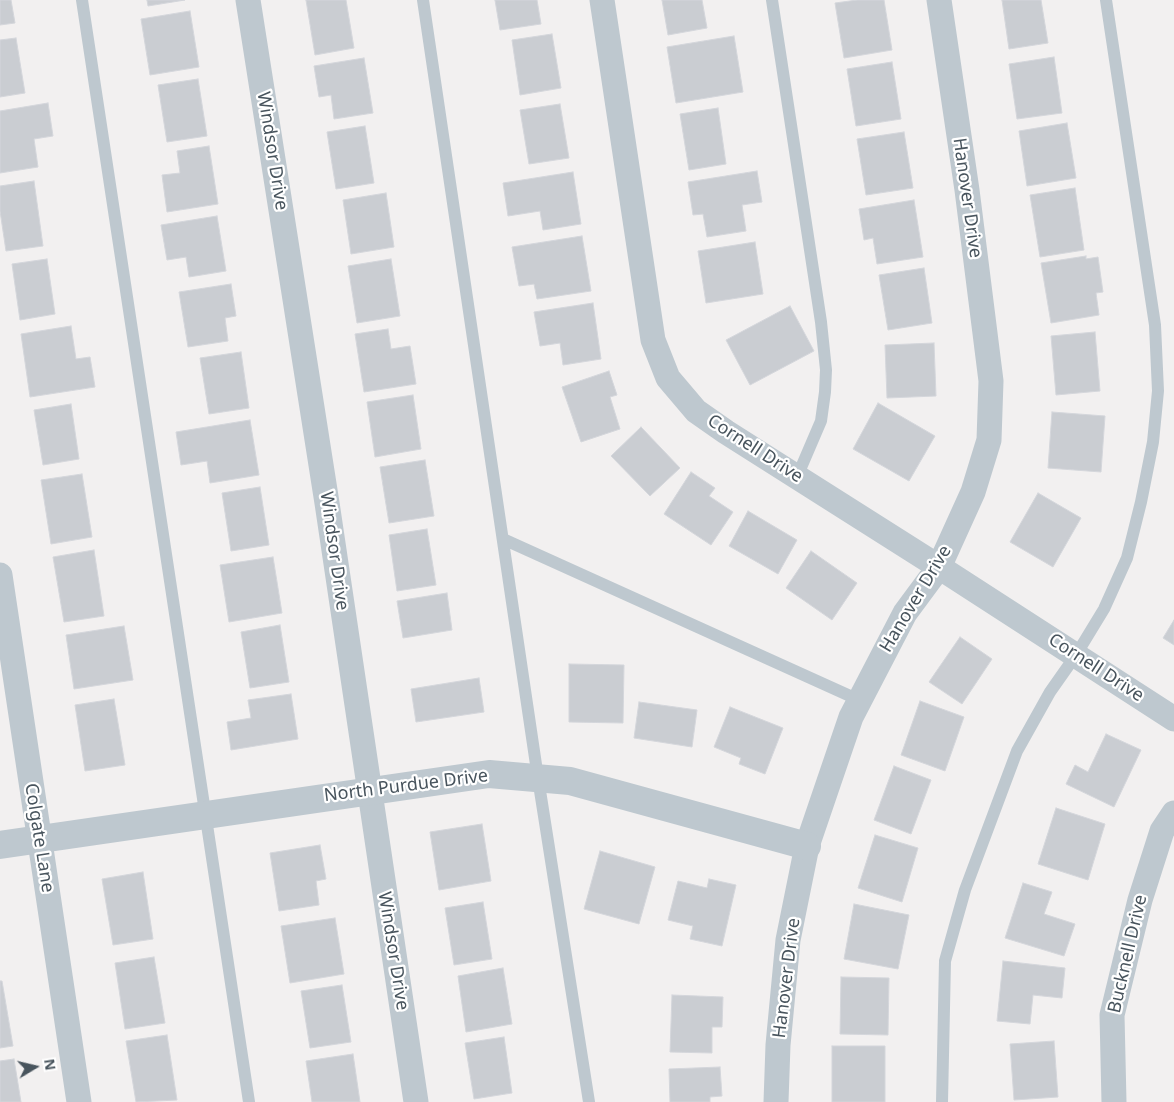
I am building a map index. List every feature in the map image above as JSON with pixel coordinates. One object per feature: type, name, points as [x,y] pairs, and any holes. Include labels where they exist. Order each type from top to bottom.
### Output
[{"type":"street","name":"Windsor Drive","points":[[248,0],[326,493],[416,1102]]},
{"type":"street","name":"Cornell Drive","points":[[602,0],[653,340],[668,378],[696,411],[726,432],[1174,719]]},
{"type":"street","name":"Hanover Drive","points":[[776,1102],[778,1045],[788,940],[807,846],[851,717],[904,613],[939,567],[973,492],[989,440],[991,381],[967,190],[939,0]]},
{"type":"street","name":"Colgate Lane","points":[[0,575],[79,1102]]},
{"type":"street","name":"North Purdue Drive","points":[[0,846],[369,790],[489,774],[570,781],[807,846]]},
{"type":"street","name":"Bucknell Drive","points":[[1114,1102],[1112,1015],[1140,900],[1162,831],[1174,812]]},
{"type":"lane","points":[[82,0],[249,1102]]},
{"type":"lane","points":[[423,0],[538,778],[589,1102]]},
{"type":"lane","points":[[772,0],[821,322],[826,370],[821,421],[797,477]]},
{"type":"lane","points":[[942,1102],[945,961],[965,890],[1017,751],[1050,692],[1076,655],[1104,609],[1127,558],[1142,502],[1153,442],[1158,391],[1155,325],[1106,0]]},
{"type":"lane","points":[[503,539],[859,700]]},
{"type":"building","points":[[0,0],[11,0],[15,23],[0,25]]},
{"type":"building","points":[[147,0],[185,0],[148,6]]},
{"type":"building","points":[[306,0],[346,0],[354,48],[315,55]]},
{"type":"building","points":[[495,0],[537,0],[541,24],[500,30]]},
{"type":"building","points":[[662,0],[702,0],[707,28],[668,35]]},
{"type":"building","points":[[857,0],[884,0],[892,50],[844,58],[835,3]]},
{"type":"building","points":[[1002,0],[1041,0],[1048,43],[1009,49]]},
{"type":"building","points":[[190,11],[199,67],[150,75],[141,19]]},
{"type":"building","points":[[552,34],[561,88],[520,95],[512,40]]},
{"type":"building","points":[[734,36],[743,92],[676,103],[667,47]]},
{"type":"building","points":[[16,38],[25,93],[0,97],[0,40]]},
{"type":"building","points":[[1054,57],[1062,113],[1017,119],[1009,64]]},
{"type":"building","points":[[364,58],[373,113],[334,119],[331,95],[319,97],[314,66]]},
{"type":"building","points":[[892,62],[901,119],[856,126],[847,69]]},
{"type":"building","points":[[198,79],[207,136],[167,142],[158,85]]},
{"type":"building","points":[[48,103],[53,136],[34,139],[38,167],[0,173],[0,111]]},
{"type":"building","points":[[560,104],[569,158],[529,164],[520,110]]},
{"type":"building","points":[[718,108],[726,164],[689,170],[680,114]]},
{"type":"building","points":[[1067,123],[1076,178],[1027,186],[1019,131]]},
{"type":"building","points":[[365,126],[374,183],[336,189],[327,132]]},
{"type":"building","points":[[904,132],[913,188],[866,195],[857,139]]},
{"type":"building","points":[[209,146],[218,204],[167,212],[162,175],[180,173],[177,151]]},
{"type":"building","points":[[757,171],[762,202],[742,205],[746,231],[707,237],[703,214],[693,215],[688,182]]},
{"type":"building","points":[[573,172],[581,224],[543,230],[540,211],[508,216],[503,183]]},
{"type":"building","points":[[34,181],[43,246],[6,251],[0,211],[0,186]]},
{"type":"building","points":[[1075,188],[1084,250],[1040,257],[1030,195]]},
{"type":"building","points":[[386,193],[394,247],[351,254],[343,200]]},
{"type":"building","points":[[914,200],[923,257],[877,264],[873,238],[864,240],[859,209]]},
{"type":"building","points":[[217,216],[226,271],[189,277],[186,257],[167,260],[161,225]]},
{"type":"building","points":[[582,236],[591,291],[537,299],[534,284],[519,286],[512,247]]},
{"type":"building","points":[[755,242],[763,294],[706,303],[698,251]]},
{"type":"building","points":[[1086,256],[1086,259],[1098,257],[1103,292],[1096,293],[1099,315],[1051,323],[1041,263]]},
{"type":"building","points":[[47,259],[55,314],[20,320],[12,264]]},
{"type":"building","points":[[391,259],[400,316],[357,323],[348,266]]},
{"type":"building","points":[[924,268],[932,323],[888,330],[879,275]]},
{"type":"building","points":[[231,284],[236,316],[225,318],[228,341],[188,347],[179,292]]},
{"type":"building","points":[[593,303],[601,359],[563,365],[560,343],[540,346],[534,312]]},
{"type":"building","points":[[790,306],[814,351],[750,385],[726,340]]},
{"type":"building","points":[[71,326],[76,359],[90,357],[95,387],[30,397],[21,334]]},
{"type":"building","points":[[388,329],[391,349],[410,346],[416,384],[364,392],[355,334]]},
{"type":"building","points":[[1095,332],[1100,391],[1056,395],[1051,336]]},
{"type":"building","points":[[934,343],[936,396],[887,398],[885,345]]},
{"type":"building","points":[[241,352],[249,408],[209,414],[200,358]]},
{"type":"building","points":[[609,371],[617,395],[610,397],[620,429],[581,442],[562,387]]},
{"type":"building","points":[[413,395],[421,449],[375,457],[367,402]]},
{"type":"building","points":[[878,403],[935,436],[909,481],[853,449]]},
{"type":"building","points":[[71,404],[79,459],[43,465],[34,410]]},
{"type":"building","points":[[1052,412],[1105,416],[1101,472],[1048,468]]},
{"type":"building","points":[[250,420],[259,475],[210,483],[207,461],[181,465],[176,432]]},
{"type":"building","points":[[641,427],[680,468],[650,496],[611,456]]},
{"type":"building","points":[[425,460],[434,516],[389,523],[380,467]]},
{"type":"building","points":[[691,472],[715,488],[709,496],[733,512],[711,545],[664,514]]},
{"type":"building","points":[[82,474],[92,537],[51,544],[41,480]]},
{"type":"building","points":[[260,487],[269,545],[231,551],[222,493]]},
{"type":"building","points":[[1038,493],[1081,518],[1053,567],[1010,542]]},
{"type":"building","points":[[748,511],[797,540],[778,574],[729,546]]},
{"type":"building","points":[[427,529],[436,585],[397,591],[389,535]]},
{"type":"building","points":[[94,550],[104,616],[64,622],[53,557]]},
{"type":"building","points":[[811,551],[857,583],[832,620],[786,588]]},
{"type":"building","points":[[273,557],[282,613],[229,622],[220,565]]},
{"type":"building","points":[[447,593],[452,630],[403,638],[397,601]]},
{"type":"building","points":[[1174,620],[1174,645],[1163,638]]},
{"type":"building","points":[[280,625],[289,682],[250,688],[241,632]]},
{"type":"building","points":[[124,626],[133,680],[74,689],[66,635]]},
{"type":"building","points":[[960,637],[992,659],[962,704],[929,682]]},
{"type":"building","points":[[569,664],[624,665],[623,723],[569,722]]},
{"type":"building","points":[[479,678],[484,712],[416,722],[411,689]]},
{"type":"building","points":[[291,694],[298,739],[231,750],[227,722],[251,718],[248,700]]},
{"type":"building","points":[[114,699],[125,765],[85,771],[75,705]]},
{"type":"building","points":[[920,701],[964,717],[945,771],[901,755]]},
{"type":"building","points":[[639,702],[697,710],[692,747],[634,738]]},
{"type":"building","points":[[730,707],[783,728],[765,774],[739,764],[741,758],[714,747]]},
{"type":"building","points":[[1106,734],[1141,750],[1114,807],[1066,784],[1075,765],[1088,772]]},
{"type":"building","points":[[894,766],[931,780],[911,834],[874,820]]},
{"type":"building","points":[[1056,808],[1105,824],[1088,880],[1038,864]]},
{"type":"building","points":[[482,824],[491,881],[439,890],[430,832]]},
{"type":"building","points":[[875,835],[918,848],[902,902],[858,888]]},
{"type":"building","points":[[320,845],[326,879],[316,881],[319,905],[279,911],[270,853]]},
{"type":"building","points":[[600,851],[655,867],[639,924],[584,909]]},
{"type":"building","points":[[143,872],[153,939],[113,945],[102,879]]},
{"type":"building","points":[[709,879],[736,885],[722,946],[690,939],[693,926],[668,920],[678,881],[707,888]]},
{"type":"building","points":[[1023,883],[1052,892],[1044,914],[1075,924],[1064,956],[1005,938]]},
{"type":"building","points":[[483,902],[492,959],[454,965],[445,908]]},
{"type":"building","points":[[854,904],[909,915],[898,969],[844,959]]},
{"type":"building","points":[[335,918],[344,974],[290,983],[281,926]]},
{"type":"building","points":[[154,957],[165,1023],[125,1029],[115,963]]},
{"type":"building","points":[[1003,961],[1065,968],[1062,998],[1033,995],[1030,1024],[997,1021]]},
{"type":"building","points":[[503,968],[512,1024],[466,1032],[458,976]]},
{"type":"building","points":[[841,977],[889,978],[888,1035],[840,1034]]},
{"type":"building","points":[[0,981],[2,981],[13,1046],[0,1048]]},
{"type":"building","points":[[342,985],[351,1042],[310,1048],[301,991]]},
{"type":"building","points":[[672,995],[723,997],[722,1027],[712,1027],[712,1053],[670,1052]]},
{"type":"building","points":[[167,1035],[177,1100],[136,1102],[126,1041]]},
{"type":"building","points":[[504,1037],[512,1093],[474,1099],[465,1043]]},
{"type":"building","points":[[1054,1041],[1058,1097],[1014,1100],[1010,1044]]},
{"type":"building","points":[[832,1046],[885,1046],[885,1102],[832,1102]]},
{"type":"building","points":[[353,1054],[360,1102],[312,1102],[306,1061]]},
{"type":"building","points":[[14,1059],[21,1102],[0,1102],[0,1061]]},
{"type":"building","points":[[720,1067],[722,1096],[710,1097],[710,1102],[670,1102],[669,1069]]}]
